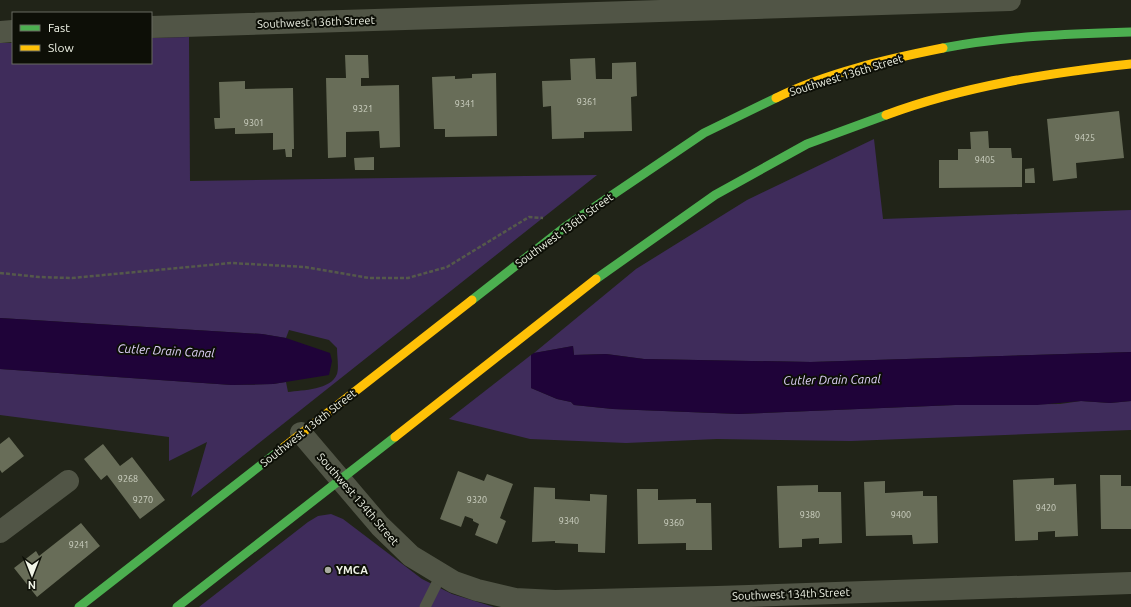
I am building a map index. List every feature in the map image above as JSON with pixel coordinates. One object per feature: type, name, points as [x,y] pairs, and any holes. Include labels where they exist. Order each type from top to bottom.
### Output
[{"type":"street","name":"Southwest 136th Street","points":[[152,27],[1010,0]]},
{"type":"street","points":[[0,32],[12,31]]},
{"type":"street","name":"Southwest 136th Street","points":[[79,607],[565,227],[704,133],[791,91],[898,57],[979,41],[1058,34],[1131,32]]},
{"type":"street","points":[[177,607],[611,268],[715,195],[807,144],[899,110],[984,87],[1064,71],[1131,64]]},
{"type":"street","name":"Southwest 134th Street","points":[[301,433],[393,540],[411,556],[441,575],[466,586],[490,594],[515,599],[542,601],[718,597],[1131,583]]},
{"type":"street","points":[[0,532],[68,481]]},
{"type":"lane","points":[[425,607],[441,575]]},
{"type":"path","points":[[0,273],[39,278],[72,278],[231,263],[305,267],[369,278],[408,278],[447,267],[529,216]]},
{"type":"shaded area","points":[[189,37],[190,181],[597,175],[191,497],[207,442],[169,461],[169,437],[0,415],[0,369],[232,385],[273,384],[286,382],[288,392],[309,390],[323,386],[334,379],[337,374],[337,348],[329,340],[289,330],[286,338],[262,334],[0,318],[0,43],[12,43],[12,64],[152,64],[152,38]]},
{"type":"shaded area","points":[[874,139],[883,219],[1131,210],[1131,352],[811,362],[644,359],[606,354],[574,355],[573,346],[534,353],[636,269],[747,200]]},
{"type":"shaded area","points":[[531,355],[531,388],[557,399],[571,402],[574,405],[613,409],[739,414],[955,405],[1060,404],[1081,401],[1110,403],[1131,401],[1131,430],[851,441],[717,439],[626,443],[530,439],[449,419]]},
{"type":"shaded area","name":"YMCA","points":[[331,514],[343,519],[422,579],[452,594],[494,607],[199,607],[308,522],[318,516]]},
{"type":"water","name":"Cutler Drain Canal","points":[[0,318],[262,334],[286,338],[330,353],[332,361],[329,375],[273,384],[232,385],[0,369]]},
{"type":"water","name":"Cutler Drain Canal","points":[[573,346],[574,355],[606,354],[644,359],[811,362],[1131,352],[1131,401],[1110,403],[1081,401],[1037,405],[955,405],[739,414],[613,409],[574,405],[571,402],[557,399],[531,388],[531,355],[534,353]]},
{"type":"building","points":[[345,55],[368,55],[369,78],[361,78],[361,86],[399,85],[400,147],[380,148],[379,131],[346,132],[346,157],[328,158],[326,78],[346,78]]},
{"type":"building","points":[[595,58],[596,79],[612,79],[612,63],[636,62],[637,96],[631,97],[632,131],[584,132],[584,138],[552,139],[551,106],[543,107],[542,81],[571,80],[570,59]]},
{"type":"building","points":[[496,73],[497,136],[445,137],[445,129],[434,129],[432,77],[455,76],[455,79],[472,78],[472,74]]},
{"type":"building","points":[[245,81],[245,89],[293,88],[294,149],[292,149],[292,157],[286,157],[285,149],[273,150],[273,133],[235,134],[235,128],[215,129],[214,118],[220,118],[219,82]]},
{"type":"building","points":[[1119,111],[1124,158],[1076,163],[1077,178],[1053,181],[1047,119]]},
{"type":"building","points":[[988,131],[989,148],[1011,148],[1012,158],[1022,158],[1022,187],[939,188],[939,160],[958,160],[958,149],[971,149],[970,132]]},
{"type":"building","points":[[374,157],[374,170],[355,170],[354,158]]},
{"type":"building","points":[[1034,168],[1035,183],[1025,183],[1025,169]]},
{"type":"building","points":[[9,437],[24,456],[2,473],[0,470],[0,444]]},
{"type":"building","points":[[103,444],[120,466],[132,457],[165,500],[140,519],[107,475],[101,480],[84,459]]},
{"type":"building","points":[[458,471],[484,481],[487,474],[513,484],[500,518],[506,521],[497,544],[475,535],[479,524],[473,521],[473,519],[465,516],[461,527],[440,519]]},
{"type":"building","points":[[1100,475],[1121,475],[1121,486],[1131,486],[1131,529],[1101,529]]},
{"type":"building","points":[[1054,478],[1054,485],[1076,484],[1078,536],[1055,537],[1055,531],[1038,532],[1038,540],[1015,541],[1013,480]]},
{"type":"building","points":[[885,481],[885,493],[923,491],[923,496],[937,496],[938,543],[913,544],[912,535],[866,536],[864,482]]},
{"type":"building","points":[[818,485],[818,492],[841,492],[842,543],[819,544],[819,538],[802,539],[802,547],[779,548],[777,486]]},
{"type":"building","points":[[534,487],[555,488],[555,499],[590,501],[590,494],[607,495],[605,553],[578,552],[578,544],[555,543],[555,541],[532,542]]},
{"type":"building","points":[[637,489],[658,489],[658,500],[696,499],[696,503],[711,503],[712,550],[686,550],[686,543],[638,544]]},
{"type":"building","points":[[81,523],[100,546],[37,597],[14,568],[36,551],[39,556]]},
{"type":"traffic: fast","points":[[943,48],[1013,38],[1131,32]]},
{"type":"traffic: fast","points":[[472,300],[565,227],[704,133],[776,98]]},
{"type":"traffic: fast","points":[[596,279],[715,195],[807,144],[886,115]]},
{"type":"traffic: fast","points":[[177,607],[395,437]]},
{"type":"traffic: fast","points":[[79,607],[284,447]]},
{"type":"traffic: slow","points":[[776,98],[795,89],[836,74],[879,62],[943,48]]},
{"type":"traffic: slow","points":[[886,115],[976,88],[1038,76],[1131,64]]},
{"type":"traffic: slow","points":[[395,437],[596,279]]},
{"type":"traffic: slow","points":[[284,447],[472,300]]},
{"type":"place","name":"YMCA","points":[[328,570]]}]
